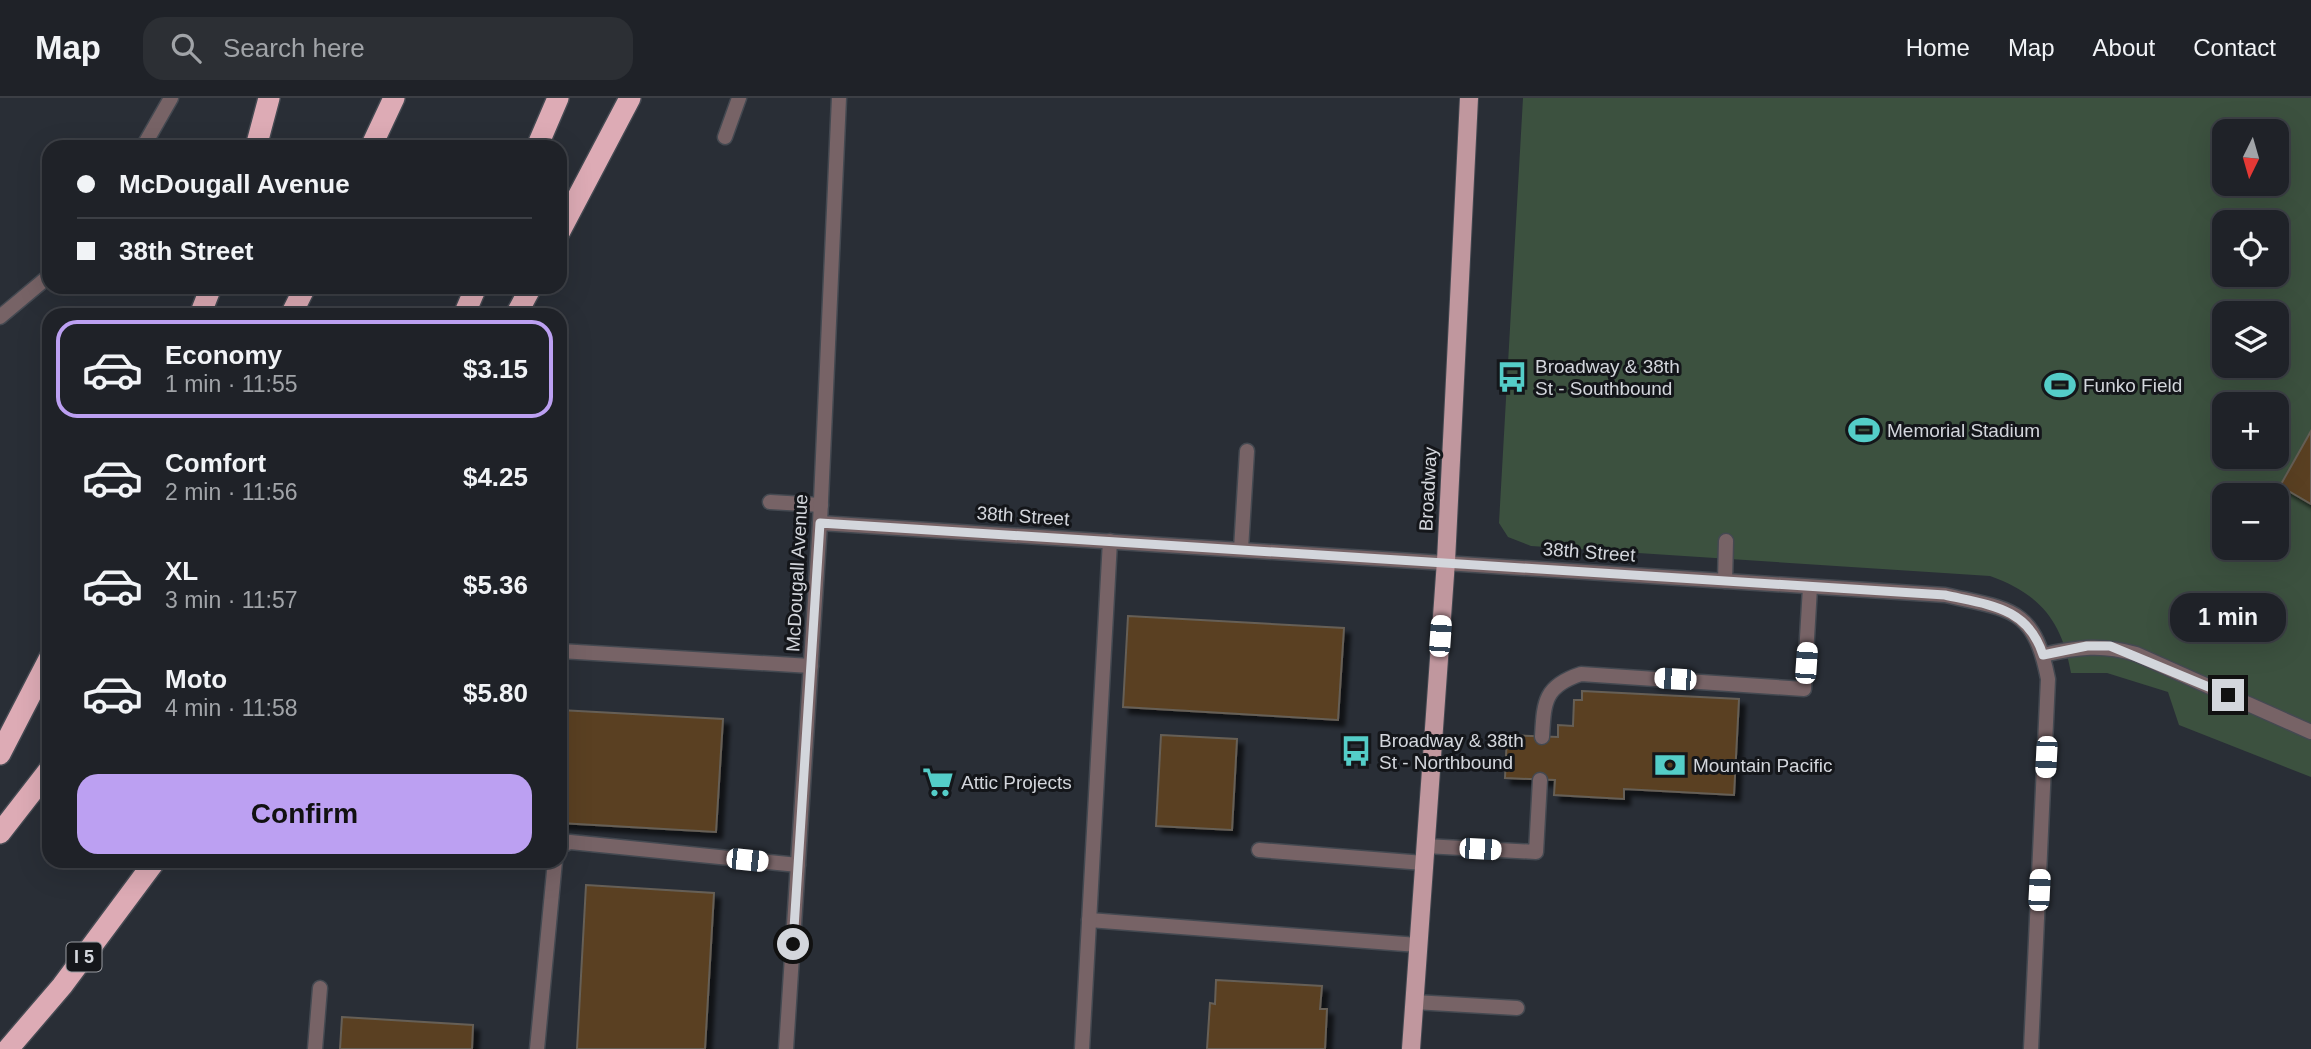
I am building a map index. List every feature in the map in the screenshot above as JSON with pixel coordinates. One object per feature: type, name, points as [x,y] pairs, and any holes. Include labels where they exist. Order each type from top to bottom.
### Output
[{"type":"highway","points":[[258,140],[269,98]]},
{"type":"highway","points":[[374,140],[394,98]]},
{"type":"highway","points":[[540,140],[558,98]]},
{"type":"highway","points":[[567,218],[629,98]]},
{"type":"highway","points":[[0,754],[42,673]]},
{"type":"highway","points":[[0,833],[42,780]]},
{"type":"highway","name":"I 5","points":[[8,1049],[62,986],[150,868]]},
{"type":"main road","name":"Broadway","points":[[1411,1049],[1446,561],[1469,98]]},
{"type":"street","points":[[147,140],[171,98]]},
{"type":"street","points":[[725,137],[739,98]]},
{"type":"street","name":"McDougall Avenue","points":[[786,1049],[820,523],[839,98]]},
{"type":"street","points":[[0,317],[42,281]]},
{"type":"street","points":[[1241,549],[1247,451]]},
{"type":"street","points":[[770,502],[821,505]]},
{"type":"street","name":"38th Street","points":[[820,523],[1945,595],[2008,611],[2026,623],[2038,639],[2043,655]]},
{"type":"street","points":[[1082,1049],[1110,541]]},
{"type":"street","points":[[1724,581],[1726,541]]},
{"type":"street","points":[[1542,737],[1544,702],[1553,689],[1566,679],[1581,674],[1804,689],[1810,587]]},
{"type":"street","points":[[2031,1049],[2049,704],[2043,655],[2087,646],[2110,646],[2136,654],[2311,732]]},
{"type":"street","points":[[567,651],[811,666]]},
{"type":"street","points":[[1259,850],[1425,855],[1536,852],[1540,780]]},
{"type":"street","points":[[567,843],[798,865]]},
{"type":"street","points":[[537,1049],[554,868]]},
{"type":"street","points":[[1090,920],[1419,944]]},
{"type":"street","points":[[314,1049],[320,988]]},
{"type":"street","points":[[1414,1002],[1517,1008]]},
{"type":"green space","name":"Memorial Stadium","points":[[1523,98],[2311,98],[2311,777],[2179,725],[2168,692],[2107,673],[2071,673],[2062,638],[2046,612],[2022,591],[1990,576],[1531,546],[1508,537],[1499,523]]},
{"type":"building","points":[[2311,431],[2311,504],[2289,491],[2289,483],[2282,483]]},
{"type":"building","points":[[1128,616],[1344,628],[1338,720],[1123,707]]},
{"type":"building","points":[[1582,691],[1739,699],[1734,795],[1624,789],[1624,799],[1554,795],[1555,780],[1505,778],[1507,735],[1558,737],[1558,725],[1573,726],[1574,700],[1582,700]]},
{"type":"building","points":[[567,710],[723,719],[716,832],[567,823]]},
{"type":"building","points":[[1161,735],[1237,739],[1232,830],[1156,826]]},
{"type":"building","points":[[586,885],[714,893],[705,1049],[577,1049]]},
{"type":"building","points":[[1216,980],[1322,986],[1320,1009],[1327,1009],[1325,1049],[1207,1049],[1210,1003],[1215,1004]]},
{"type":"building","points":[[342,1017],[473,1025],[472,1049],[340,1049]]},
{"type":"place","name":"Broadway & 38th St - Southbound","points":[[1512,377]]},
{"type":"place","name":"Funko Field","points":[[2060,385]]},
{"type":"place","name":"Memorial Stadium","points":[[1864,430]]},
{"type":"place","name":"Broadway & 38th St - Northbound","points":[[1356,751]]},
{"type":"place","name":"Mountain Pacific","points":[[1670,765]]},
{"type":"place","name":"Attic Projects","points":[[938,782]]},
{"type":"route","points":[[793,944],[820,523],[1945,595],[2008,611],[2021,618],[2032,628],[2043,655],[2087,646],[2110,646],[2136,654],[2228,695]]}]
